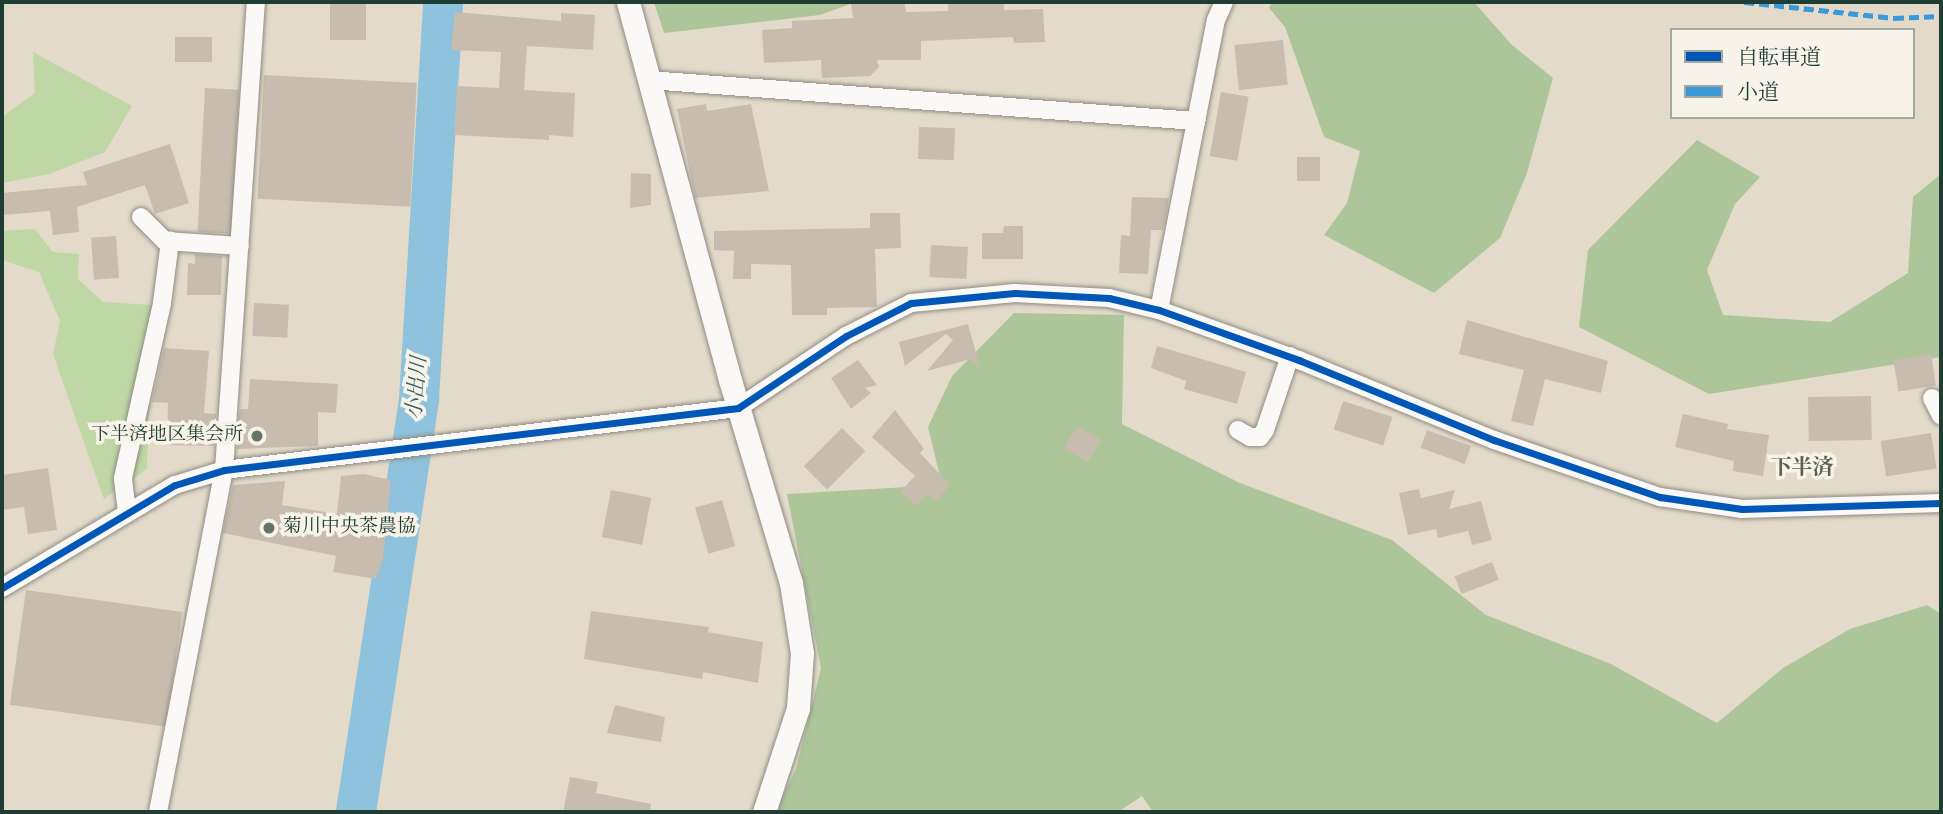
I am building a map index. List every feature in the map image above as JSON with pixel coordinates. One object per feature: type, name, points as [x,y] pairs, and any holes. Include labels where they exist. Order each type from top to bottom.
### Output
[{"type":"street","points":[[158,812],[224,470],[256,2]]},
{"type":"street","points":[[628,2],[738,408],[785,557],[802,653],[798,708],[783,766],[764,812]]},
{"type":"street","points":[[1160,310],[1216,20],[1224,2]]},
{"type":"street","points":[[649,80],[1196,121]]},
{"type":"street","points":[[141,217],[170,241],[240,246]]},
{"type":"street","points":[[127,512],[123,478],[162,303],[170,241]]},
{"type":"street","points":[[2,588],[175,485],[224,470],[738,408],[846,336],[911,303],[1015,293],[1110,298],[1160,310],[1290,356],[1494,440],[1660,497],[1742,509],[1941,503]]},
{"type":"street","points":[[1238,430],[1250,438],[1260,437],[1265,430],[1290,356]]},
{"type":"street","points":[[1931,398],[1941,416]]},
{"type":"green space","points":[[654,2],[856,2],[820,15],[664,33]]},
{"type":"green space","points":[[1272,2],[1474,2],[1511,44],[1553,78],[1527,173],[1500,238],[1434,293],[1324,235],[1347,203],[1360,151],[1324,137],[1285,27],[1269,8]]},
{"type":"green space","points":[[33,52],[132,106],[105,152],[49,174],[2,183],[2,117],[35,93]]},
{"type":"green space","points":[[1697,140],[1760,177],[1735,204],[1707,270],[1723,315],[1830,322],[1908,273],[1913,197],[1941,174],[1941,357],[1709,394],[1579,327],[1588,250]]},
{"type":"green space","points":[[35,229],[53,252],[79,254],[78,279],[103,302],[152,305],[147,469],[104,499],[53,354],[60,321],[39,272],[2,260],[2,231]]},
{"type":"green space","points":[[1014,313],[1124,315],[1122,424],[1240,483],[1392,540],[1486,615],[1611,664],[1717,723],[1783,668],[1850,629],[1927,605],[1941,614],[1941,812],[1153,812],[1142,796],[1118,812],[775,812],[796,769],[821,668],[787,494],[942,485],[928,427],[952,376]]},
{"type":"building","points":[[330,2],[366,2],[366,40],[330,40]]},
{"type":"building","points":[[904,2],[906,12],[948,11],[948,2],[1004,2],[1004,10],[1043,9],[1045,42],[1014,43],[1013,37],[921,41],[921,60],[877,60],[879,67],[870,76],[822,78],[821,60],[764,63],[762,30],[792,28],[792,21],[853,18],[851,4]]},
{"type":"building","points":[[455,12],[561,21],[561,13],[595,15],[593,50],[527,46],[524,90],[575,93],[573,137],[549,135],[549,140],[454,135],[457,86],[499,88],[501,52],[451,50]]},
{"type":"building","points":[[175,37],[212,37],[212,62],[175,62]]},
{"type":"building","points":[[1283,40],[1288,85],[1239,90],[1234,45]]},
{"type":"building","points":[[264,75],[417,83],[410,207],[258,199]]},
{"type":"building","points":[[205,88],[239,90],[231,234],[197,232]]},
{"type":"building","points":[[1221,92],[1249,97],[1237,161],[1210,156]]},
{"type":"building","points":[[706,104],[707,111],[751,104],[769,191],[695,198],[677,109]]},
{"type":"building","points":[[919,127],[955,128],[954,160],[918,159]]},
{"type":"building","points":[[170,144],[189,203],[155,214],[145,185],[77,207],[79,232],[53,235],[50,211],[2,215],[2,193],[87,185],[83,172]]},
{"type":"building","points":[[1297,157],[1320,157],[1320,181],[1297,181]]},
{"type":"building","points":[[631,173],[651,174],[651,205],[630,208]]},
{"type":"building","points":[[1132,197],[1169,198],[1163,230],[1151,230],[1148,274],[1119,273],[1121,235],[1130,236]]},
{"type":"building","points":[[870,213],[900,213],[901,248],[875,249],[877,307],[827,308],[827,315],[792,315],[791,265],[751,264],[751,279],[733,279],[734,251],[714,250],[714,231],[870,228]]},
{"type":"building","points":[[1004,226],[1023,226],[1023,259],[982,259],[982,233],[1003,233]]},
{"type":"building","points":[[116,236],[119,278],[94,280],[91,238]]},
{"type":"building","points":[[931,245],[968,247],[966,279],[929,277]]},
{"type":"building","points":[[195,254],[222,256],[221,295],[187,295],[188,263],[195,264]]},
{"type":"building","points":[[254,303],[289,305],[287,338],[252,336]]},
{"type":"building","points":[[1467,320],[1608,361],[1601,393],[1545,379],[1533,426],[1511,421],[1524,370],[1459,354]]},
{"type":"building","points":[[968,324],[980,368],[971,359],[927,371],[953,340],[946,334],[905,366],[899,342]]},
{"type":"building","points":[[1157,346],[1246,372],[1237,404],[1184,389],[1186,381],[1151,368]]},
{"type":"building","points":[[164,348],[209,351],[204,413],[216,414],[214,446],[167,445],[168,403],[152,402]]},
{"type":"building","points":[[1931,354],[1936,386],[1898,392],[1893,360]]},
{"type":"building","points":[[858,360],[877,385],[865,388],[871,393],[851,409],[831,378]]},
{"type":"building","points":[[250,379],[338,384],[336,413],[318,412],[318,446],[237,449],[239,415],[241,409],[248,409]]},
{"type":"building","points":[[1871,396],[1872,440],[1809,441],[1808,397]]},
{"type":"building","points":[[1343,401],[1392,417],[1383,446],[1334,430]]},
{"type":"building","points":[[895,410],[924,449],[920,453],[950,485],[936,501],[927,494],[917,506],[900,492],[915,476],[872,437]]},
{"type":"building","points":[[1683,414],[1728,424],[1727,429],[1769,435],[1763,476],[1733,471],[1734,461],[1675,447]]},
{"type":"building","points":[[1077,426],[1101,440],[1088,463],[1064,449]]},
{"type":"building","points":[[842,428],[865,451],[827,490],[804,466]]},
{"type":"building","points":[[1427,430],[1471,446],[1465,464],[1421,448]]},
{"type":"building","points":[[1931,433],[1937,469],[1886,477],[1881,441]]},
{"type":"building","points":[[48,468],[57,530],[28,534],[24,507],[2,510],[2,475]]},
{"type":"building","points":[[364,474],[391,480],[383,559],[376,579],[333,572],[336,556],[223,533],[233,485],[285,481],[282,505],[337,514],[341,476]]},
{"type":"building","points":[[1419,489],[1421,498],[1455,490],[1449,509],[1481,501],[1492,540],[1472,545],[1468,531],[1438,538],[1436,529],[1408,535],[1399,493]]},
{"type":"building","points":[[611,490],[651,498],[642,545],[602,537]]},
{"type":"building","points":[[722,500],[735,546],[708,554],[695,508]]},
{"type":"building","points":[[1492,562],[1499,580],[1461,594],[1455,576]]},
{"type":"building","points":[[26,590],[182,612],[166,727],[10,705]]},
{"type":"building","points":[[591,611],[709,627],[708,632],[763,642],[758,683],[703,672],[702,679],[584,659]]},
{"type":"building","points":[[615,705],[665,717],[661,742],[607,733]]},
{"type":"building","points":[[570,777],[598,782],[596,793],[651,804],[650,812],[563,812]]},
{"type":"waterway","name":"小出川","points":[[356,812],[419,399],[443,2]]},
{"type":"marked path","points":[[1744,2],[1894,18],[1941,16]]},
{"type":"cycle path","points":[[2,588],[175,485],[224,470],[738,408],[846,336],[911,303],[1015,293],[1109,298],[1159,310],[1299,360],[1494,440],[1660,497],[1742,509],[1941,503]]},
{"type":"place","name":"下半済地区集会所","points":[[257,436]]},
{"type":"place","name":"菊川中央茶農協","points":[[269,528]]},
{"type":"district","name":"下半済","points":[[1802,469]]}]
